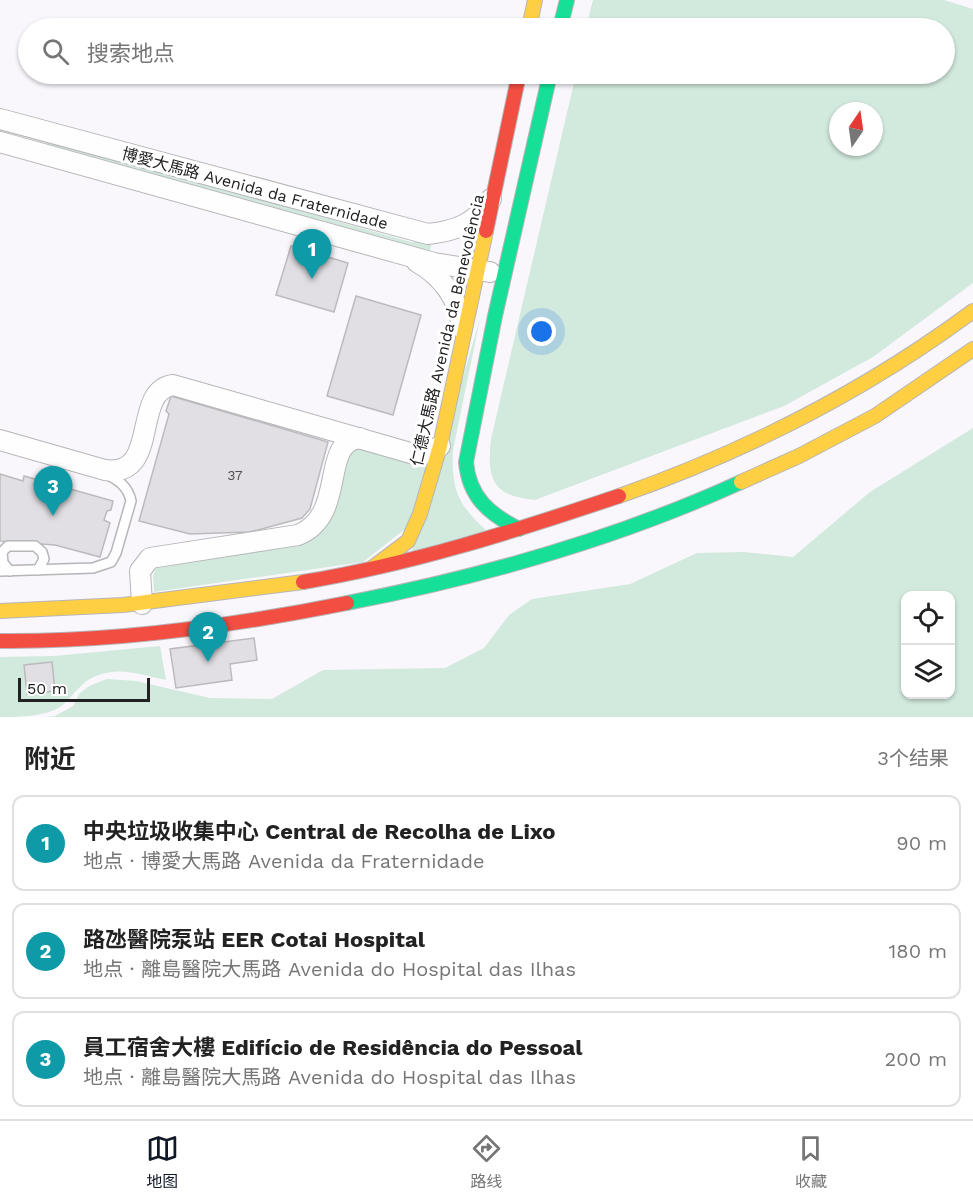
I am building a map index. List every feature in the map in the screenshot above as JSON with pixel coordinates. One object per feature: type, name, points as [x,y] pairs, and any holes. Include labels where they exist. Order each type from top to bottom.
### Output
[{"type":"main road","points":[[531,18],[534,0]]},
{"type":"main road","points":[[562,18],[567,0]]},
{"type":"main road","name":"仁德大馬路 Avenida da Benevolência","points":[[368,570],[390,557],[408,541],[420,514],[441,446],[517,84]]},
{"type":"main road","points":[[519,530],[488,513],[470,491],[466,476],[468,450],[548,84]]},
{"type":"main road","points":[[0,611],[142,604],[258,589],[368,570],[519,530],[615,498],[700,466],[778,432],[863,388],[973,311]]},
{"type":"main road","points":[[0,641],[155,633],[258,620],[437,585],[526,559],[635,524],[792,459],[876,416],[973,349]]},
{"type":"street","name":"博愛大馬路 Avenida da Fraternidade","points":[[0,119],[428,234],[451,232],[469,223],[484,210],[495,192]]},
{"type":"street","name":"博愛大馬路 Avenida da Fraternidade","points":[[0,142],[434,263],[505,274]]},
{"type":"street","name":"博愛大馬路 Avenida da Fraternidade","points":[[404,254],[428,268],[448,288],[460,313],[463,340]]},
{"type":"street","points":[[0,440],[112,471],[130,465],[141,444],[156,393],[166,386],[173,385],[414,453],[430,453],[441,446]]},
{"type":"street","points":[[142,604],[140,571],[150,558],[298,535],[309,531],[317,524],[325,508],[345,441],[360,438]]},
{"type":"lane","points":[[38,570],[44,559],[42,552],[35,546],[8,546],[2,552],[5,571],[38,570],[93,568],[111,562],[116,553],[131,501],[129,493],[121,483],[92,467]]},
{"type":"green space","points":[[593,0],[944,0],[973,9],[973,283],[873,357],[784,406],[535,500],[509,494],[495,483],[490,464],[491,439],[574,84],[955,84],[955,18],[588,18]]},
{"type":"green space","points":[[47,140],[411,242],[432,241],[430,251],[46,144]]},
{"type":"green space","points":[[480,319],[453,450],[453,475],[463,504],[487,531],[412,551]]},
{"type":"green space","points":[[973,428],[973,717],[46,717],[55,716],[73,706],[79,694],[89,686],[107,679],[136,681],[210,698],[272,699],[323,670],[445,668],[484,648],[509,615],[532,599],[630,584],[697,553],[744,552],[793,557],[870,492]]},
{"type":"green space","points":[[363,447],[429,464],[409,526],[363,562],[154,592],[153,576],[157,565],[306,542],[320,533],[330,520],[335,506],[345,463],[352,453]]},
{"type":"green space","points":[[160,646],[166,680],[128,672],[106,673],[87,681],[66,702],[52,711],[35,715],[0,717],[0,657],[54,656]]},
{"type":"building","points":[[291,246],[348,263],[334,312],[276,295]]},
{"type":"building","points":[[356,296],[421,315],[393,415],[327,396]]},
{"type":"building","points":[[171,396],[328,442],[310,509],[302,518],[250,532],[190,534],[139,521],[169,414],[166,411]]},
{"type":"building","points":[[0,474],[23,481],[24,476],[113,501],[111,510],[107,511],[104,520],[110,523],[100,557],[55,545],[0,541]]},
{"type":"building","points":[[254,638],[257,660],[230,664],[232,680],[176,688],[170,649]]},
{"type":"building","points":[[52,662],[55,691],[27,694],[24,665]]},
{"type":"traffic: fast","points":[[562,18],[567,0]]},
{"type":"traffic: fast","points":[[519,529],[498,517],[482,503],[471,485],[466,462],[495,316],[548,84]]},
{"type":"traffic: fast","points":[[347,603],[448,581],[547,554],[646,521],[741,482]]},
{"type":"traffic: slow","points":[[531,18],[535,0]]},
{"type":"traffic: slow","points":[[372,568],[408,541],[420,514],[440,446],[486,231]]},
{"type":"traffic: slow","points":[[619,496],[713,460],[803,417],[890,368],[973,311]]},
{"type":"traffic: slow","points":[[741,482],[799,456],[875,416],[973,349]]},
{"type":"traffic: slow","points":[[0,611],[123,605],[303,582]]},
{"type":"traffic: jam","points":[[486,231],[517,84]]},
{"type":"traffic: jam","points":[[303,582],[344,575],[423,556],[502,534],[619,496]]},
{"type":"traffic: jam","points":[[0,641],[88,639],[175,631],[261,619],[347,603]]},
{"type":"place","name":"中央垃圾收集中心 Central de Recolha de Lixo","points":[[312,279]]},
{"type":"place","name":"員工宿舍大樓 Edifício de Residência do Pessoal","points":[[53,516]]},
{"type":"place","name":"路氹醫院泵站 EER Cotai Hospital","points":[[208,662]]}]
